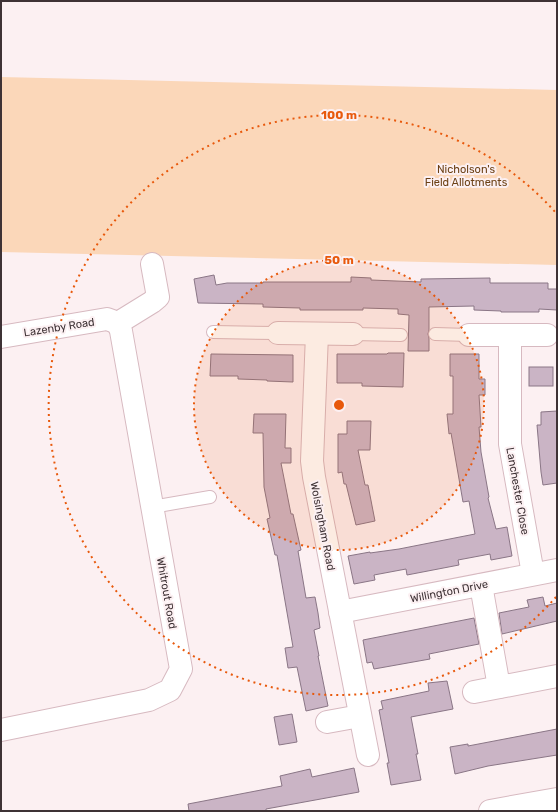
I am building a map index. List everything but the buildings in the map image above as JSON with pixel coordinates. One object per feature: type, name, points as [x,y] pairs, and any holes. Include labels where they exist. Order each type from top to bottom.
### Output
[{"type":"street","points":[[118,323],[158,297],[152,264]]},
{"type":"street","name":"Lazenby Road","points":[[1,337],[107,319],[118,323]]},
{"type":"street","name":"Whitrout Road","points":[[1,730],[149,700],[170,690],[181,669],[121,331],[118,323]]},
{"type":"street","points":[[278,333],[353,334]]},
{"type":"street","name":"Wolsingham Road","points":[[317,334],[312,461],[368,755]]},
{"type":"street","points":[[469,335],[552,335]]},
{"type":"street","name":"Lanchester Close","points":[[510,336],[510,444],[533,574]]},
{"type":"street","name":"Willington Drive","points":[[340,612],[557,570]]},
{"type":"street","points":[[481,585],[499,687]]},
{"type":"street","points":[[474,692],[557,676]]},
{"type":"street","points":[[327,722],[360,716]]},
{"type":"street","points":[[490,811],[557,799]]},
{"type":"lane","points":[[213,332],[278,333]]},
{"type":"lane","points":[[353,334],[401,335]]},
{"type":"lane","points":[[435,334],[469,335]]},
{"type":"lane","points":[[152,506],[210,497]]},
{"type":"green space","name":"Nicholson's Field Allotments","points":[[1,77],[557,90],[557,265],[1,252]]}]
